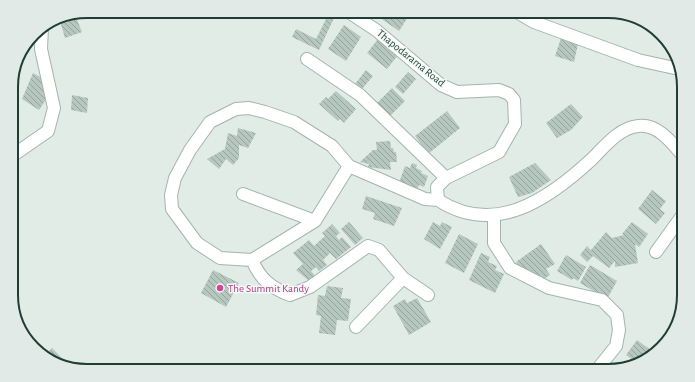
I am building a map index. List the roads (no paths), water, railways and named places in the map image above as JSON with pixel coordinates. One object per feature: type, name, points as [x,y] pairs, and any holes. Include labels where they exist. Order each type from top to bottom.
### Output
[{"type":"street","name":"Thapodarama Road","points":[[358,18],[376,30],[441,85],[457,92],[499,90],[509,94],[514,100],[515,124],[499,152],[446,178]]},
{"type":"street","points":[[527,18],[534,22],[638,60],[675,68]]},
{"type":"street","points":[[18,152],[48,131],[54,108],[41,49],[42,35]]},
{"type":"street","points":[[307,59],[360,95],[446,178],[437,187],[438,200]]},
{"type":"street","points":[[349,166],[315,221],[252,260],[220,258],[197,243],[172,209],[171,195],[175,178],[190,150],[210,122],[236,109],[249,108],[294,122],[332,146],[349,166],[425,199],[438,200],[453,210],[494,216],[533,204],[574,176],[620,132],[639,126],[657,130],[668,137],[677,148]]},
{"type":"street","points":[[243,194],[315,221]]},
{"type":"street","points":[[494,216],[494,243],[510,268],[550,288],[602,300],[617,315],[619,330],[616,346],[602,364]]},
{"type":"street","points":[[656,252],[677,223]]},
{"type":"street","points":[[252,260],[258,274],[276,290],[290,295],[310,287],[368,246],[379,250],[403,278],[428,295]]},
{"type":"street","points":[[356,327],[403,278]]},
{"type":"place","name":"The Summit Kandy","points":[[220,288]]}]
